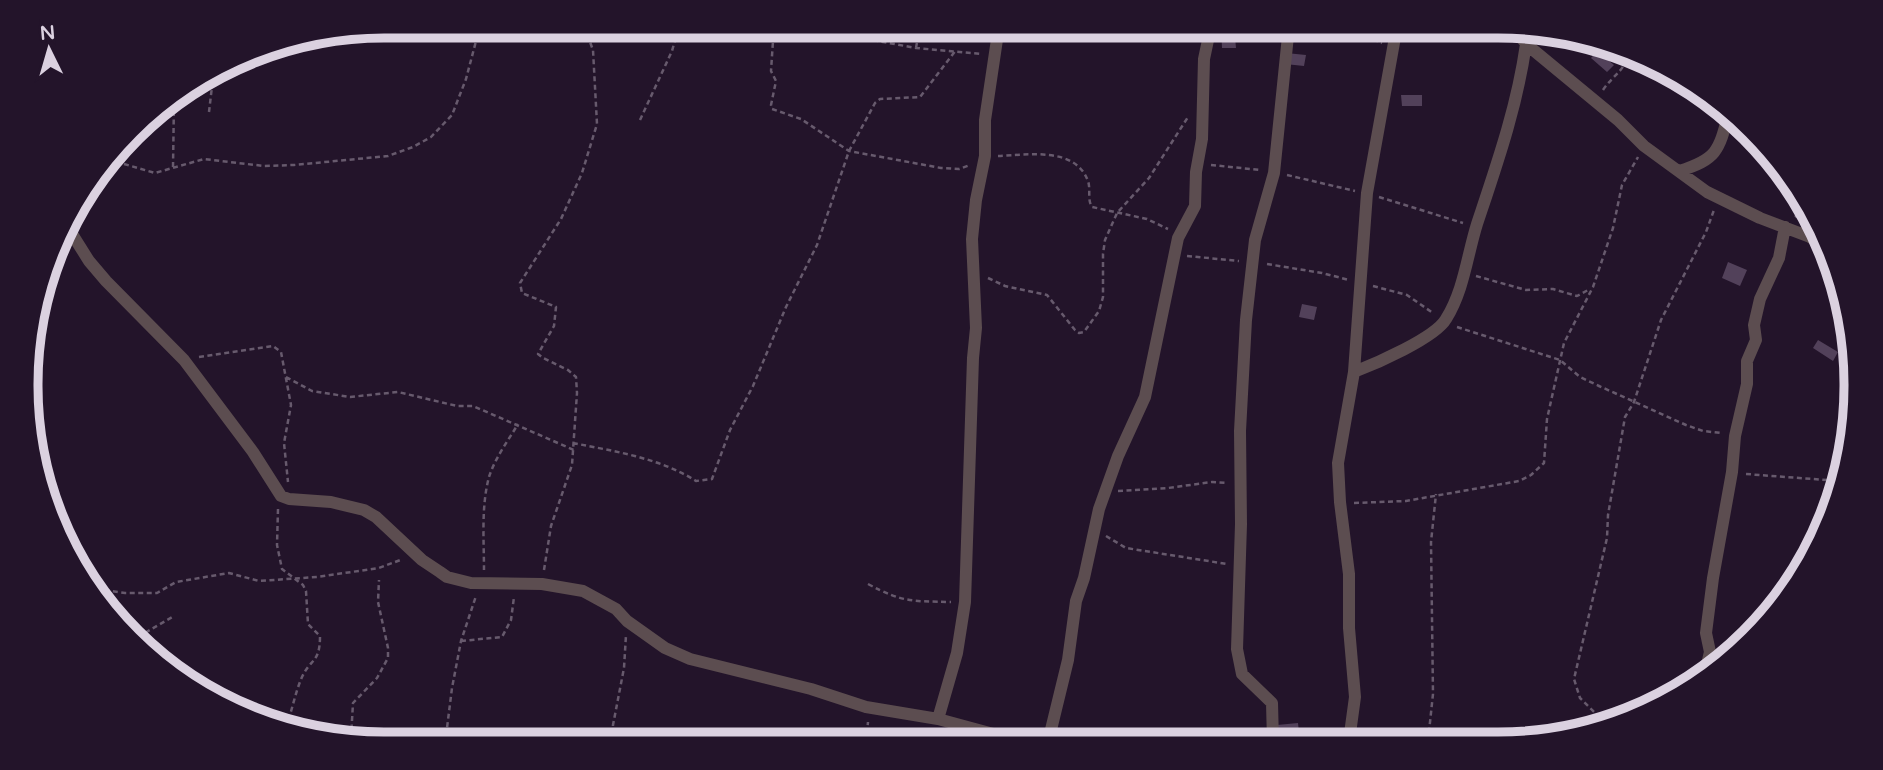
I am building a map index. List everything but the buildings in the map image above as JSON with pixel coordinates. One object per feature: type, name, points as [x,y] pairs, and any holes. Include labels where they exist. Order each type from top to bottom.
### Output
[{"type":"street","points":[[938,719],[957,653],[965,602],[976,328],[972,239],[985,156],[985,120],[998,38]]},
{"type":"street","points":[[1050,732],[1068,660],[1076,601],[1095,527],[1105,491],[1145,397],[1178,238],[1195,206],[1196,172],[1202,139],[1204,58],[1208,38]]},
{"type":"street","points":[[1273,732],[1272,704],[1242,674],[1237,649],[1241,393],[1246,320],[1259,221],[1274,173],[1288,38]]},
{"type":"street","points":[[1350,732],[1355,697],[1349,628],[1349,575],[1338,463],[1354,372],[1367,193],[1396,38]]},
{"type":"street","points":[[1522,39],[1618,120],[1644,146],[1707,192],[1813,240]]},
{"type":"street","points":[[1354,372],[1385,360],[1445,322],[1466,273],[1476,226],[1497,170],[1520,83],[1526,44]]},
{"type":"street","points":[[1679,171],[1709,159],[1716,150],[1725,123]]},
{"type":"street","points":[[1708,661],[1710,652],[1706,633],[1713,578],[1732,472],[1735,436],[1748,379],[1747,361],[1756,340],[1755,317],[1760,299],[1779,258],[1785,227]]},
{"type":"street","points":[[73,235],[106,281],[184,360],[285,498],[331,502],[364,510],[447,577],[471,583],[542,583],[583,591],[616,609],[627,621],[665,648],[690,659],[811,689],[866,707],[938,719],[986,732]]},
{"type":"path","points":[[124,164],[162,173],[173,167],[204,159],[264,166],[388,156],[413,147],[430,137],[452,115],[466,79],[477,38]]},
{"type":"path","points":[[542,583],[551,526],[572,465],[576,377],[538,354],[554,326],[557,309],[552,304],[522,293],[520,283],[554,233],[577,186],[597,124],[593,50],[588,38]]},
{"type":"path","points":[[640,120],[676,38]]},
{"type":"path","points":[[773,38],[771,71],[776,81],[772,110],[801,119],[849,151],[951,169],[965,167],[985,156],[1059,156],[1079,168],[1087,179],[1090,206],[1147,219],[1162,225],[1178,238]]},
{"type":"path","points":[[869,38],[916,48],[996,56]]},
{"type":"path","points":[[916,48],[918,38]]},
{"type":"path","points":[[1370,38],[1395,49]]},
{"type":"path","points":[[573,443],[645,460],[682,472],[696,481],[712,479],[730,430],[817,245],[849,151],[875,103],[880,99],[920,97],[956,50]]},
{"type":"path","points":[[1595,102],[1610,79],[1626,63]]},
{"type":"path","points":[[209,113],[212,85]]},
{"type":"path","points":[[173,167],[174,110]]},
{"type":"path","points":[[973,265],[1005,286],[1047,295],[1075,330],[1084,332],[1092,323],[1103,297],[1105,240],[1117,213],[1149,178],[1190,112]]},
{"type":"path","points":[[1340,502],[1406,501],[1519,481],[1545,463],[1547,419],[1564,343],[1593,287],[1613,228],[1622,185],[1644,146]]},
{"type":"path","points":[[1199,165],[1247,167],[1367,193],[1476,226]]},
{"type":"path","points":[[1598,716],[1580,698],[1574,679],[1607,538],[1608,515],[1623,424],[1634,402],[1661,320],[1706,232],[1718,197]]},
{"type":"path","points":[[1176,254],[1254,262],[1322,273],[1407,295],[1445,322],[1560,360],[1580,377],[1703,431],[1735,436]]},
{"type":"path","points":[[1466,273],[1527,290],[1553,289],[1577,296],[1593,287]]},
{"type":"path","points":[[184,360],[273,346],[281,352],[291,405],[284,443],[285,498],[277,517],[280,560],[285,573],[296,578],[306,591],[308,621],[320,636],[316,660],[303,675],[289,718]]},
{"type":"path","points":[[286,377],[312,391],[350,397],[398,392],[457,406],[473,406],[574,450]]},
{"type":"path","points":[[446,732],[461,641],[476,595],[484,583],[484,513],[489,477],[518,424]]},
{"type":"path","points":[[1732,472],[1831,480]]},
{"type":"path","points":[[1105,491],[1168,488],[1212,482],[1240,483]]},
{"type":"path","points":[[1428,732],[1433,694],[1431,542],[1436,494]]},
{"type":"path","points":[[1095,527],[1110,540],[1126,548],[1239,565]]},
{"type":"path","points":[[106,590],[157,593],[176,582],[229,573],[259,581],[366,570],[416,554]]},
{"type":"path","points":[[351,730],[353,704],[377,678],[388,654],[378,602],[379,580]]},
{"type":"path","points":[[461,641],[502,637],[511,620],[516,584]]},
{"type":"path","points":[[869,584],[887,594],[911,602],[965,602]]},
{"type":"path","points":[[144,634],[174,616]]},
{"type":"path","points":[[614,732],[624,667],[627,621]]},
{"type":"path","points":[[866,707],[868,732]]}]
